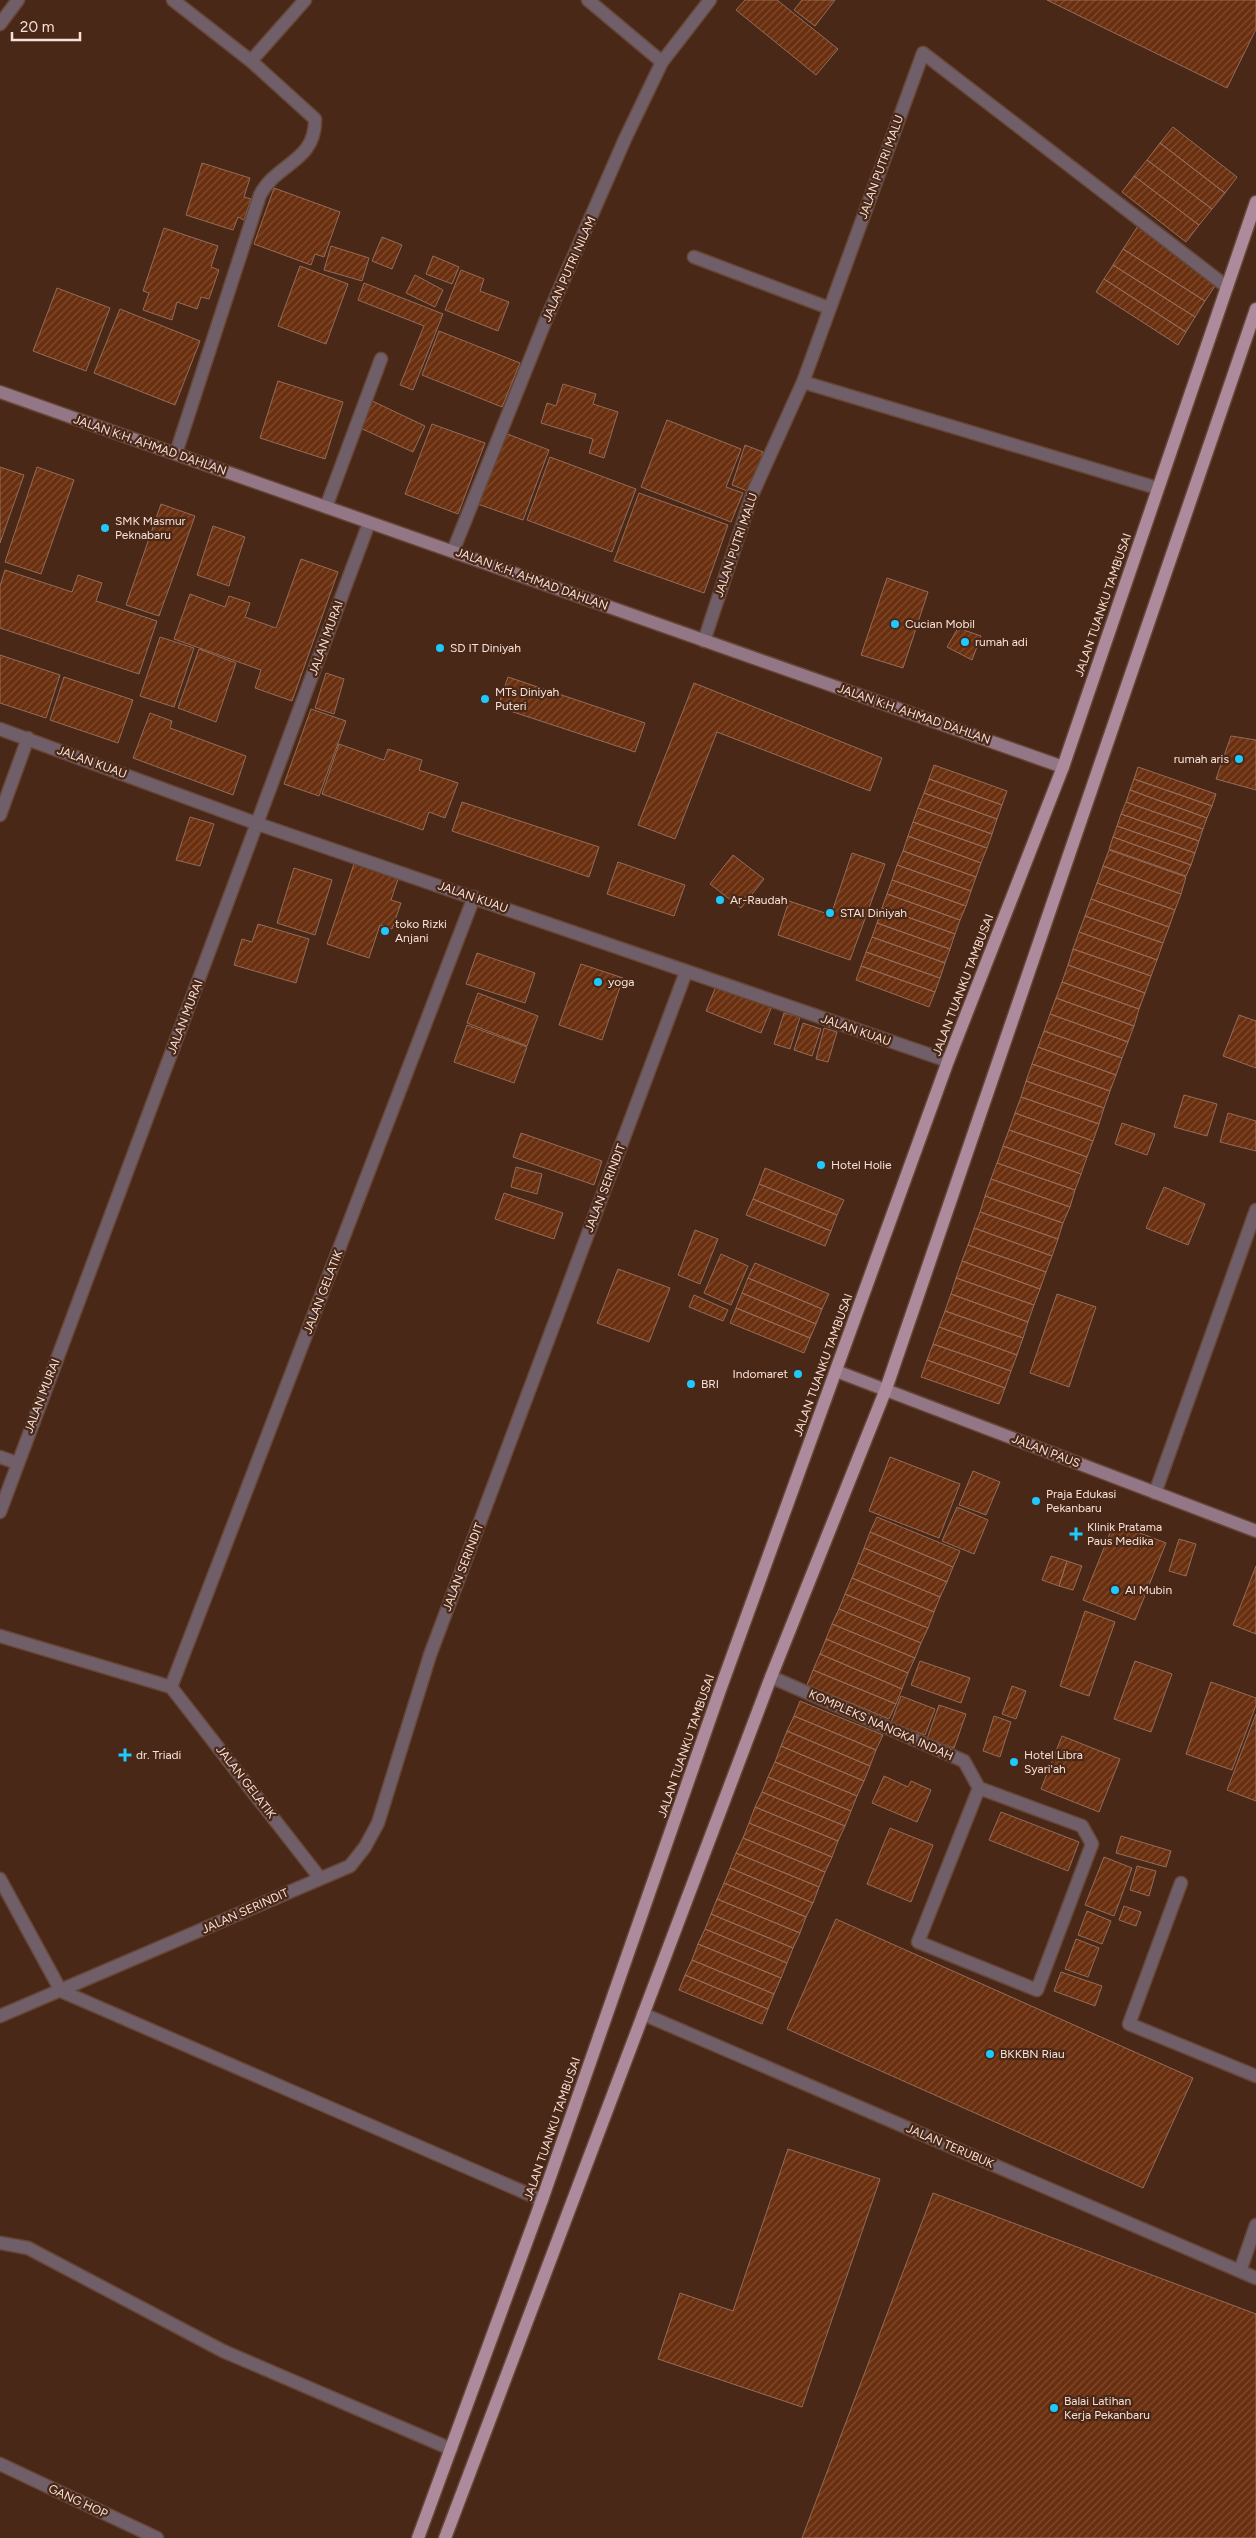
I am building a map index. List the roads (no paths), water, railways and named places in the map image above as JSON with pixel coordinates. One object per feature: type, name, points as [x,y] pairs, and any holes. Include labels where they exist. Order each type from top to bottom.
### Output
[{"type":"main road","name":"JALAN TUANKU TAMBUSAI","points":[[418,2538],[542,2200],[720,1690],[948,1061],[1063,766],[1256,202]]},
{"type":"main road","points":[[445,2538],[771,1677],[886,1389],[1256,309]]},
{"type":"main road","name":"JALAN K.H. AHMAD DAHLAN","points":[[0,392],[1063,766]]},
{"type":"main road","name":"JALAN PAUS","points":[[836,1371],[1256,1532]]},
{"type":"street","points":[[0,24],[18,0]]},
{"type":"street","points":[[173,0],[251,61],[315,125],[309,146],[298,159],[271,179],[260,195],[176,453]]},
{"type":"street","points":[[251,61],[305,0]]},
{"type":"street","points":[[588,0],[662,62]]},
{"type":"street","name":"JALAN PUTRI NILAM","points":[[453,551],[545,322],[625,139],[662,62],[710,0]]},
{"type":"street","name":"JALAN PUTRI MALU","points":[[704,641],[752,495],[803,382],[922,53],[1228,287]]},
{"type":"street","points":[[694,257],[829,308]]},
{"type":"street","points":[[326,507],[381,359]]},
{"type":"street","points":[[803,382],[1157,488]]},
{"type":"street","name":"JALAN MURAI","points":[[0,1512],[369,523]]},
{"type":"street","name":"JALAN KUAU","points":[[0,729],[258,824],[948,1061]]},
{"type":"street","points":[[0,815],[28,738]]},
{"type":"street","name":"JALAN GELATIK","points":[[320,1878],[171,1687],[474,897]]},
{"type":"street","name":"JALAN SERINDIT","points":[[0,2016],[350,1866],[365,1847],[378,1822],[430,1655],[686,972]]},
{"type":"street","points":[[1155,1493],[1256,1210]]},
{"type":"street","points":[[0,1457],[17,1463]]},
{"type":"street","points":[[0,1636],[171,1687]]},
{"type":"street","name":"KOMPLEKS NANGKA INDAH","points":[[771,1677],[964,1761],[979,1788]]},
{"type":"street","points":[[979,1788],[1082,1826],[1092,1844],[1037,1990],[918,1942],[979,1788]]},
{"type":"street","points":[[0,1879],[61,1991],[542,2200]]},
{"type":"street","points":[[1181,1883],[1129,2024],[1256,2076]]},
{"type":"street","name":"JALAN TERUBUK","points":[[644,2014],[1256,2278]]},
{"type":"street","points":[[1240,2271],[1256,2225]]},
{"type":"street","points":[[0,2243],[28,2248],[224,2351],[452,2449]]},
{"type":"street","name":"GANG HOP","points":[[0,2464],[157,2538]]},
{"type":"place","name":"SMK Masmur Peknabaru","points":[[105,528]]},
{"type":"place","name":"Cucian Mobil","points":[[895,624]]},
{"type":"place","name":"rumah adi","points":[[965,642]]},
{"type":"place","name":"SD IT Diniyah","points":[[440,648]]},
{"type":"place","name":"MTs Diniyah Puteri","points":[[485,699]]},
{"type":"place","name":"rumah aris","points":[[1239,759]]},
{"type":"place","name":"Ar-Raudah","points":[[720,900]]},
{"type":"place","name":"STAI Diniyah","points":[[830,913]]},
{"type":"place","name":"toko Rizki Anjani","points":[[385,931]]},
{"type":"place","name":"yoga","points":[[598,982]]},
{"type":"place","name":"Hotel Holie","points":[[821,1165]]},
{"type":"place","name":"Indomaret","points":[[798,1374]]},
{"type":"place","name":"BRI","points":[[691,1384]]},
{"type":"place","name":"Praja Edukasi Pekanbaru","points":[[1036,1501]]},
{"type":"place","name":"Klinik Pratama Paus Medika","points":[[1076,1534]]},
{"type":"place","name":"Al Mubin","points":[[1115,1590]]},
{"type":"place","name":"dr. Triadi","points":[[125,1755]]},
{"type":"place","name":"Hotel Libra Syari'ah","points":[[1014,1762]]},
{"type":"place","name":"BKKBN Riau","points":[[990,2054]]},
{"type":"place","name":"Balai Latihan Kerja Pekanbaru","points":[[1054,2408]]}]
